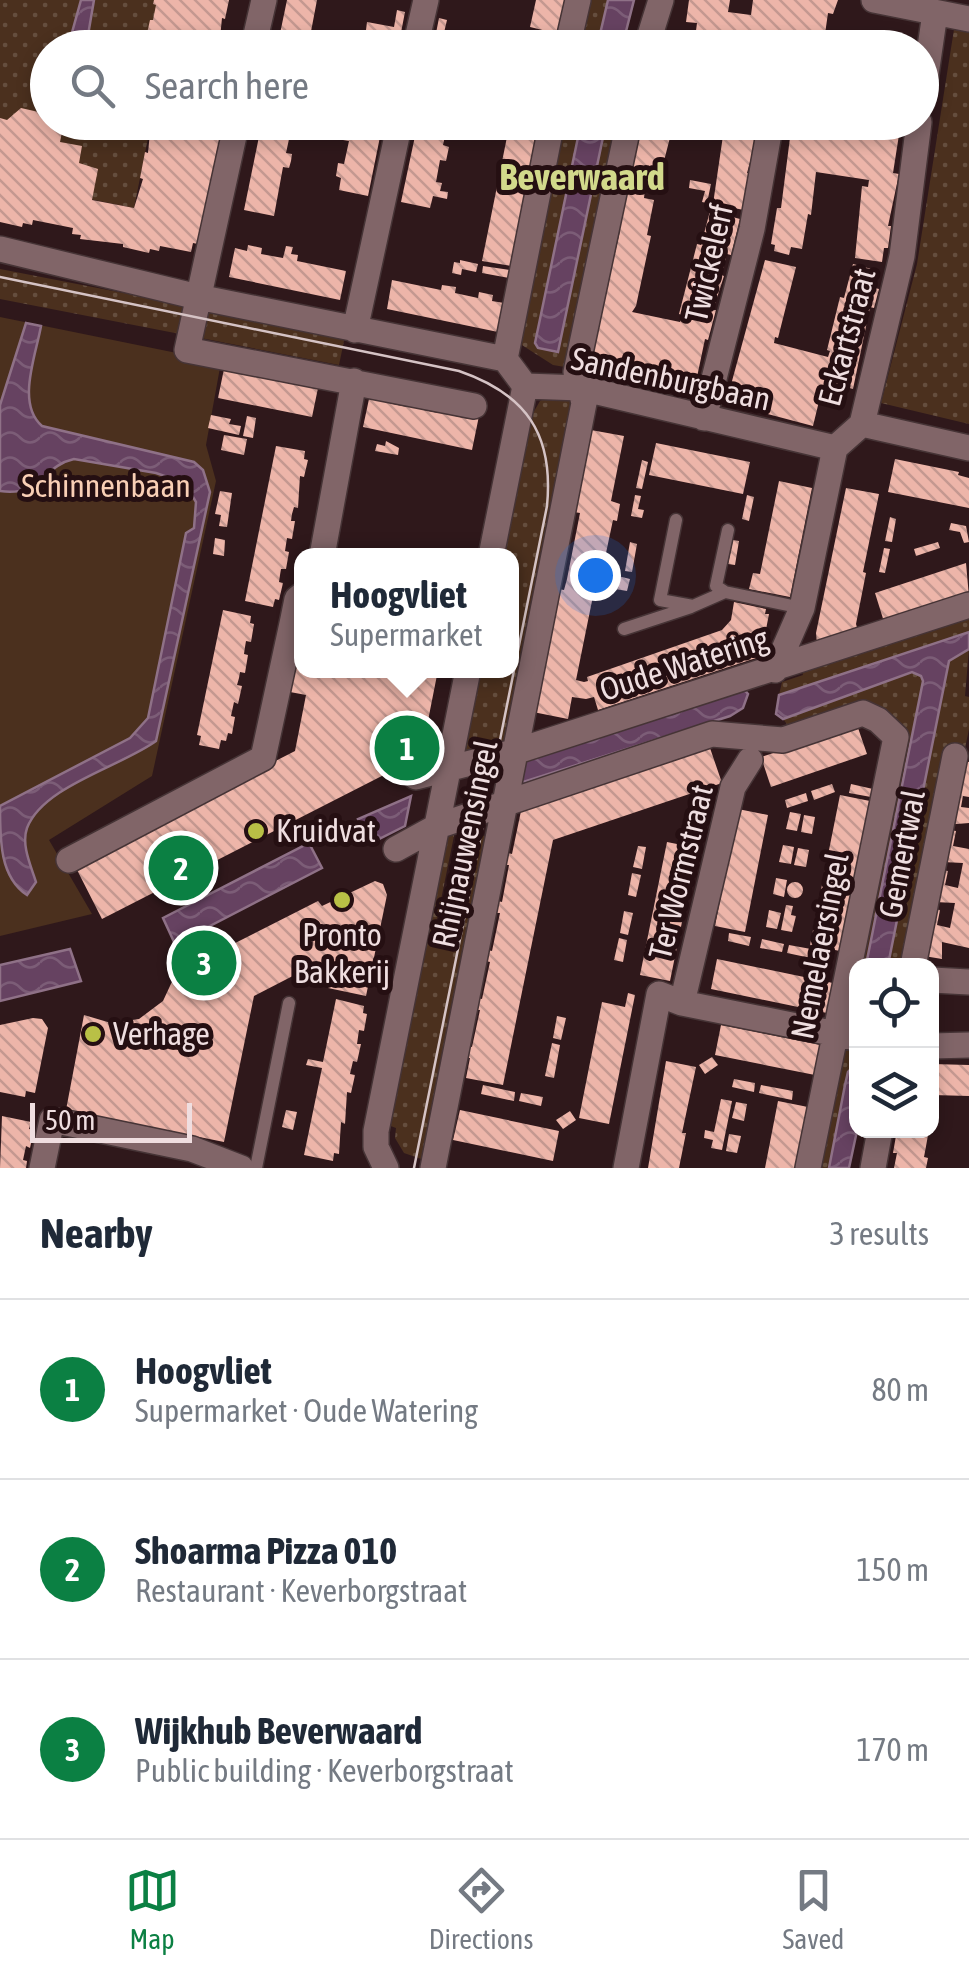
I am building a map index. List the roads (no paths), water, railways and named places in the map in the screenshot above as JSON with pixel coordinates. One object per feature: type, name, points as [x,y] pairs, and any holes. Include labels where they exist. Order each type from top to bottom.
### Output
[{"type":"street","points":[[257,30],[264,0]]},
{"type":"street","points":[[420,30],[426,0]]},
{"type":"street","points":[[571,30],[578,0]]},
{"type":"street","points":[[652,30],[661,0]]},
{"type":"street","points":[[874,0],[969,19]]},
{"type":"street","points":[[933,30],[935,13]]},
{"type":"street","points":[[233,140],[187,350],[474,406]]},
{"type":"street","points":[[355,330],[396,140]]},
{"type":"street","points":[[0,250],[198,297],[505,359],[548,140]]},
{"type":"street","name":"Rhijnauwensingel","points":[[433,1168],[584,403],[576,372],[625,140]]},
{"type":"street","name":"Twickelerf","points":[[704,418],[752,229],[768,140]]},
{"type":"street","name":"Eckartstraat","points":[[775,670],[802,608],[835,448],[862,424],[902,256],[917,140]]},
{"type":"street","name":"Sandenburgbaan","points":[[505,359],[525,386],[582,388],[835,448]]},
{"type":"street","points":[[323,548],[354,382]]},
{"type":"street","points":[[493,548],[525,386]]},
{"type":"street","points":[[862,424],[969,448]]},
{"type":"street","name":"Oude Watering","points":[[416,777],[518,751],[969,605]]},
{"type":"street","points":[[69,860],[262,758],[294,611]]},
{"type":"street","name":"Rhijnauwensingel","points":[[380,1166],[376,1131],[466,678]]},
{"type":"street","name":"Nemelaersingel","points":[[505,804],[712,734],[782,740],[863,713],[878,720],[896,737],[846,1036],[808,1168]]},
{"type":"street","name":"Gemertwal","points":[[915,958],[955,756]]},
{"type":"street","name":"Ter Wormstraat","points":[[682,1003],[733,787],[750,760]]},
{"type":"street","points":[[396,849],[438,826],[505,804]]},
{"type":"street","points":[[939,980],[969,982]]},
{"type":"street","name":"Ter Wormstraat","points":[[626,1168],[659,994],[682,1003],[846,1036]]},
{"type":"street","points":[[939,1046],[969,1045]]},
{"type":"street","points":[[42,1168],[52,1120],[240,1168]]},
{"type":"street","points":[[873,1168],[879,1138]]},
{"type":"lane","points":[[676,520],[660,600],[693,606]]},
{"type":"lane","points":[[728,530],[716,586],[726,592],[802,608]]},
{"type":"lane","points":[[624,629],[726,592]]},
{"type":"lane","points":[[256,1168],[289,1003]]},
{"type":"water","points":[[81,0],[94,0],[89,30],[73,30]]},
{"type":"water","points":[[608,0],[634,0],[626,30],[601,30]]},
{"type":"water","points":[[577,140],[602,140],[558,352],[538,348],[535,343]]},
{"type":"water","points":[[26,323],[41,326],[29,392],[34,417],[42,426],[194,462],[203,470],[210,492],[156,741],[65,789],[36,813],[25,835],[36,882],[27,895],[7,868],[1,845],[0,806],[130,738],[148,718],[186,533],[194,528],[196,502],[185,483],[156,473],[74,459],[25,490],[0,491],[0,405]]},
{"type":"water","points":[[969,632],[969,649],[949,661],[889,958],[867,958],[921,676],[912,672],[783,719],[776,714],[779,695]]},
{"type":"water","points":[[743,688],[748,694],[743,708],[730,716],[517,784],[524,755]]},
{"type":"water","points":[[411,796],[405,826],[371,843],[358,819]]},
{"type":"water","points":[[309,843],[322,868],[175,944],[163,918]]},
{"type":"water","points":[[70,949],[81,981],[0,1001],[0,965]]},
{"type":"water","points":[[848,1072],[849,1138],[855,1138],[849,1168],[829,1168]]},
{"type":"tram line","points":[[0,277],[459,371],[502,392],[531,420],[546,458],[548,480],[547,506],[519,645]]},
{"type":"tram line","points":[[414,1168],[512,678]]},
{"type":"place","name":"Hoogvliet","points":[[407,748]]},
{"type":"place","name":"Kruidvat","points":[[256,831]]},
{"type":"place","name":"Shoarma Pizza 010","points":[[181,868]]},
{"type":"place","name":"Pronto Bakkerij","points":[[342,900]]},
{"type":"place","name":"Wijkhub Beverwaard","points":[[204,963]]},
{"type":"place","name":"Verhage","points":[[93,1034]]},
{"type":"district","name":"Beverwaard","points":[[582,177]]},
{"type":"park label","name":"Schinnenbaan","points":[[106,486]]}]
